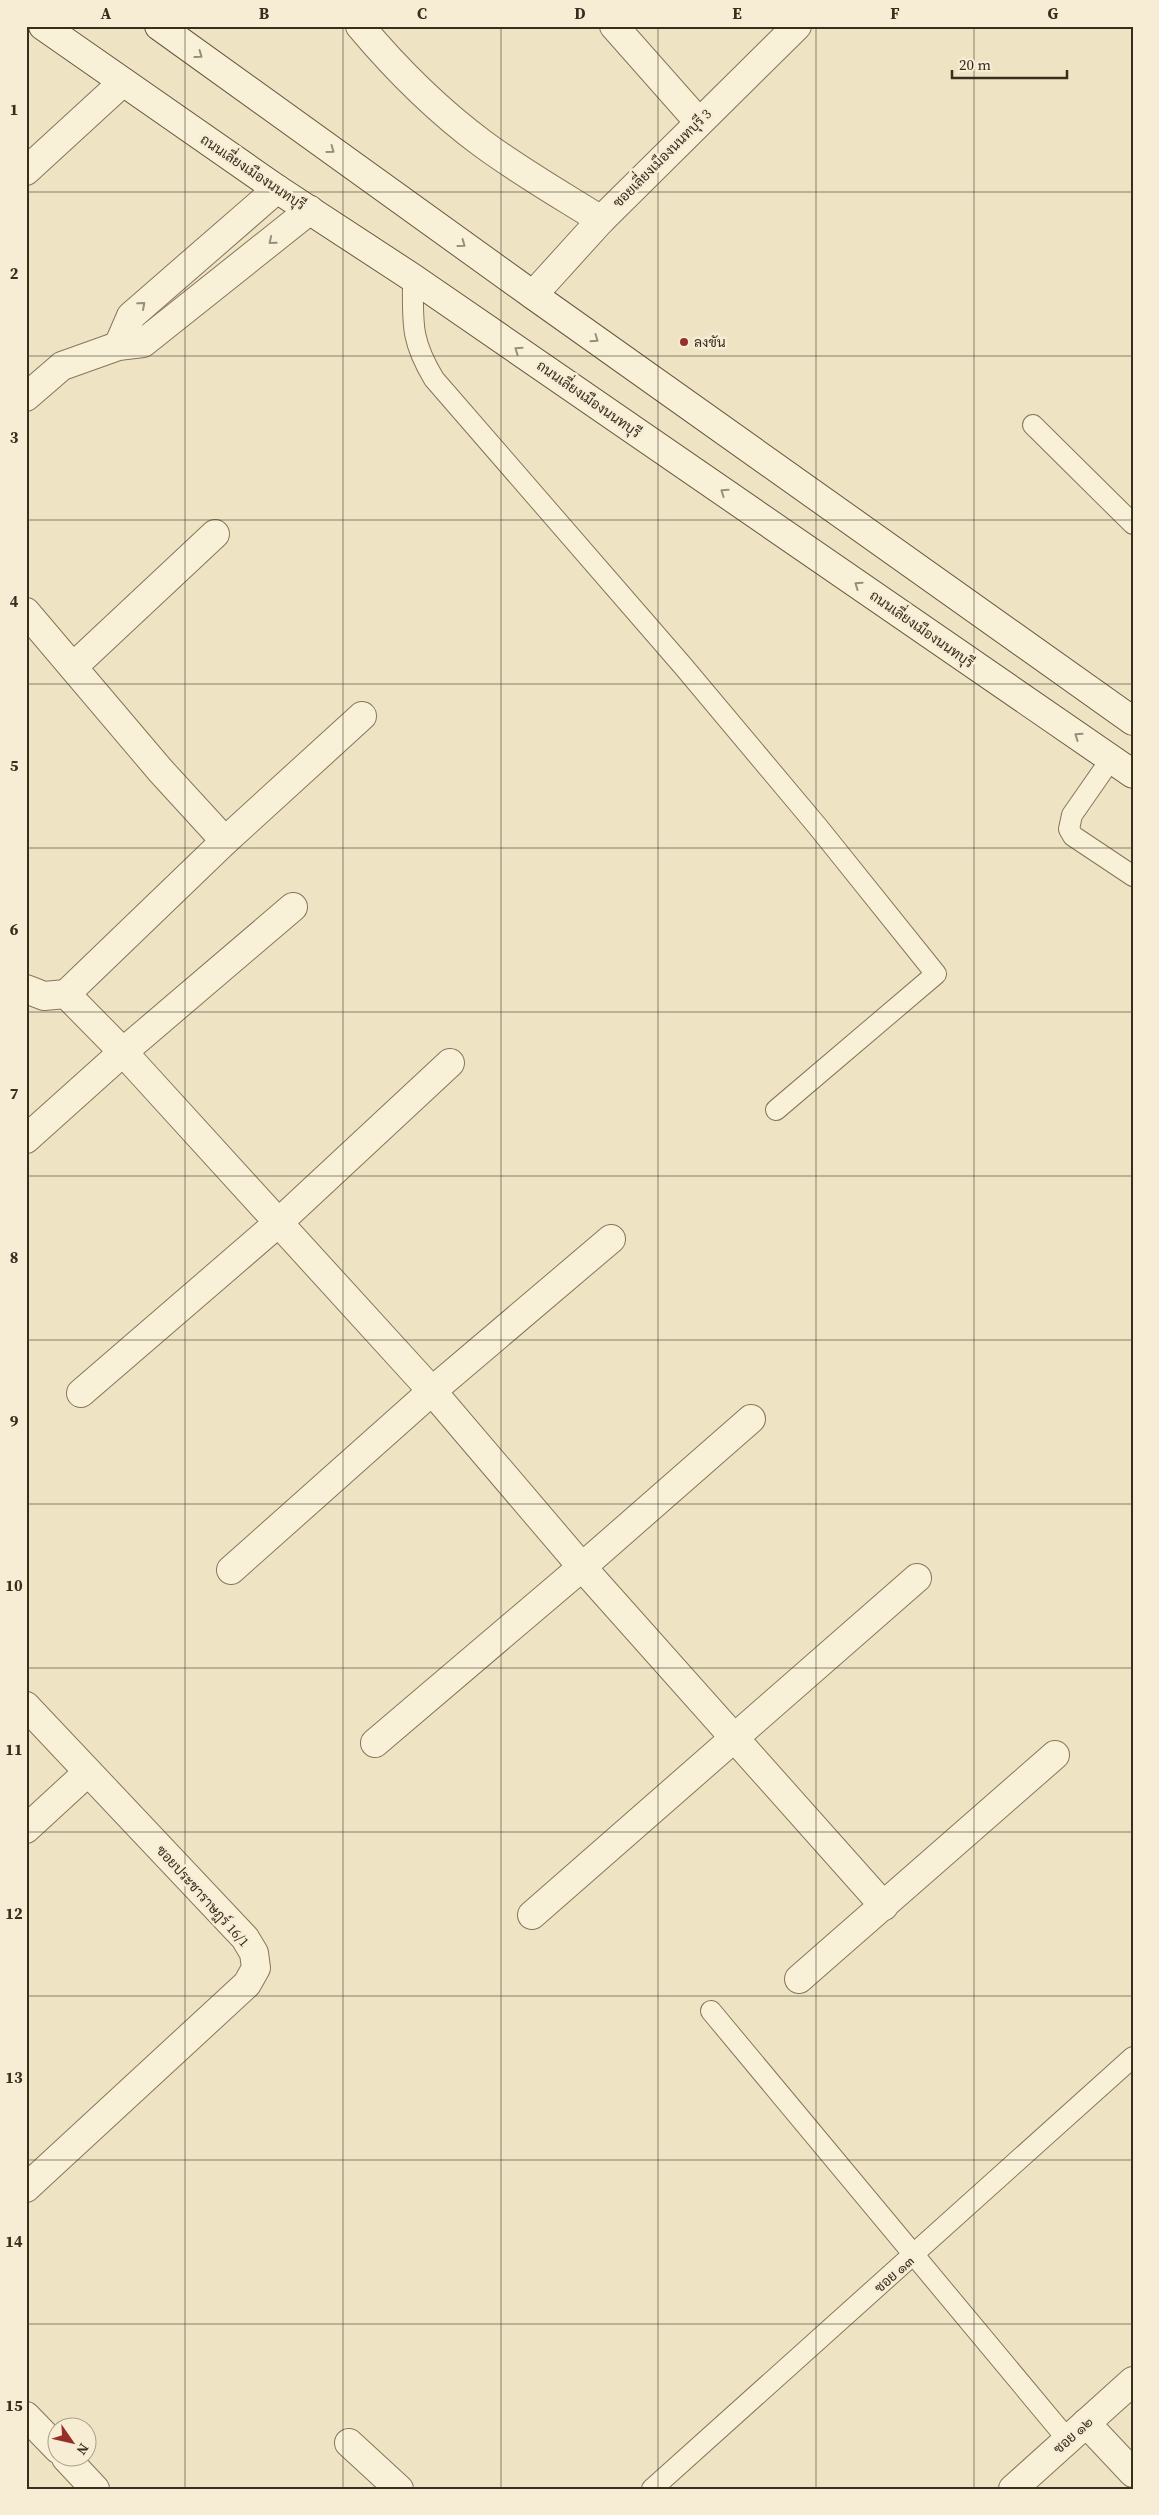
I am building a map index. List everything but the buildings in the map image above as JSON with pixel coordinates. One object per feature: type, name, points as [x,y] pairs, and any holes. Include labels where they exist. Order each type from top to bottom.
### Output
[{"type":"street","name":"ถนนเลี่ยงเมืองนนทบุรี","points":[[43,26],[278,189],[413,278],[1133,774]]},
{"type":"street","points":[[159,26],[533,295],[1133,720]]},
{"type":"street","points":[[360,26],[384,55],[430,100],[483,144],[601,220]]},
{"type":"street","points":[[614,26],[698,121]]},
{"type":"street","name":"ซอยเลี่ยงเมืองนนทบุรี 3","points":[[533,295],[601,220],[698,121],[797,26]]},
{"type":"street","points":[[26,171],[123,82]]},
{"type":"street","points":[[118,346],[130,316],[278,189]]},
{"type":"street","points":[[26,397],[62,366],[118,346],[144,343],[310,210]]},
{"type":"street","points":[[74,667],[215,534]]},
{"type":"street","points":[[26,612],[160,770],[225,841]]},
{"type":"street","points":[[26,989],[44,996],[66,994],[225,841],[362,716]]},
{"type":"street","points":[[26,1139],[122,1052],[292,907]]},
{"type":"street","points":[[66,994],[122,1052],[277,1224],[432,1391],[582,1567],[884,1906]]},
{"type":"street","points":[[81,1392],[277,1224],[450,1064]]},
{"type":"street","points":[[231,1570],[432,1391],[611,1238]]},
{"type":"street","points":[[375,1743],[582,1567],[751,1419]]},
{"type":"street","points":[[532,1915],[917,1578]]},
{"type":"street","name":"ซอยประชาราษฎร์ 16/1","points":[[26,1706],[245,1938],[254,1953],[256,1968],[247,1984],[26,2188]]},
{"type":"street","points":[[798,1979],[1055,1756]]},
{"type":"street","points":[[26,1829],[88,1772]]},
{"type":"street","name":"ซอย ๑๒","points":[[1013,2489],[1133,2381]]},
{"type":"street","points":[[26,2416],[48,2439]]},
{"type":"street","points":[[1077,2431],[1133,2474]]},
{"type":"street","points":[[349,2443],[399,2489]]},
{"type":"street","points":[[75,2468],[95,2489]]},
{"type":"lane","points":[[413,278],[414,339],[421,358],[434,380],[683,666],[818,827],[936,974],[776,1110]]},
{"type":"lane","points":[[1033,425],[1133,524]]},
{"type":"lane","points":[[1111,759],[1072,815],[1069,829],[1073,836],[1133,876]]},
{"type":"lane","points":[[711,2012],[916,2254],[1077,2431]]},
{"type":"lane","name":"ซอย ๑๓","points":[[652,2489],[916,2254],[1133,2057]]},
{"type":"place","name":"ลงขัน","points":[[684,342]]}]
